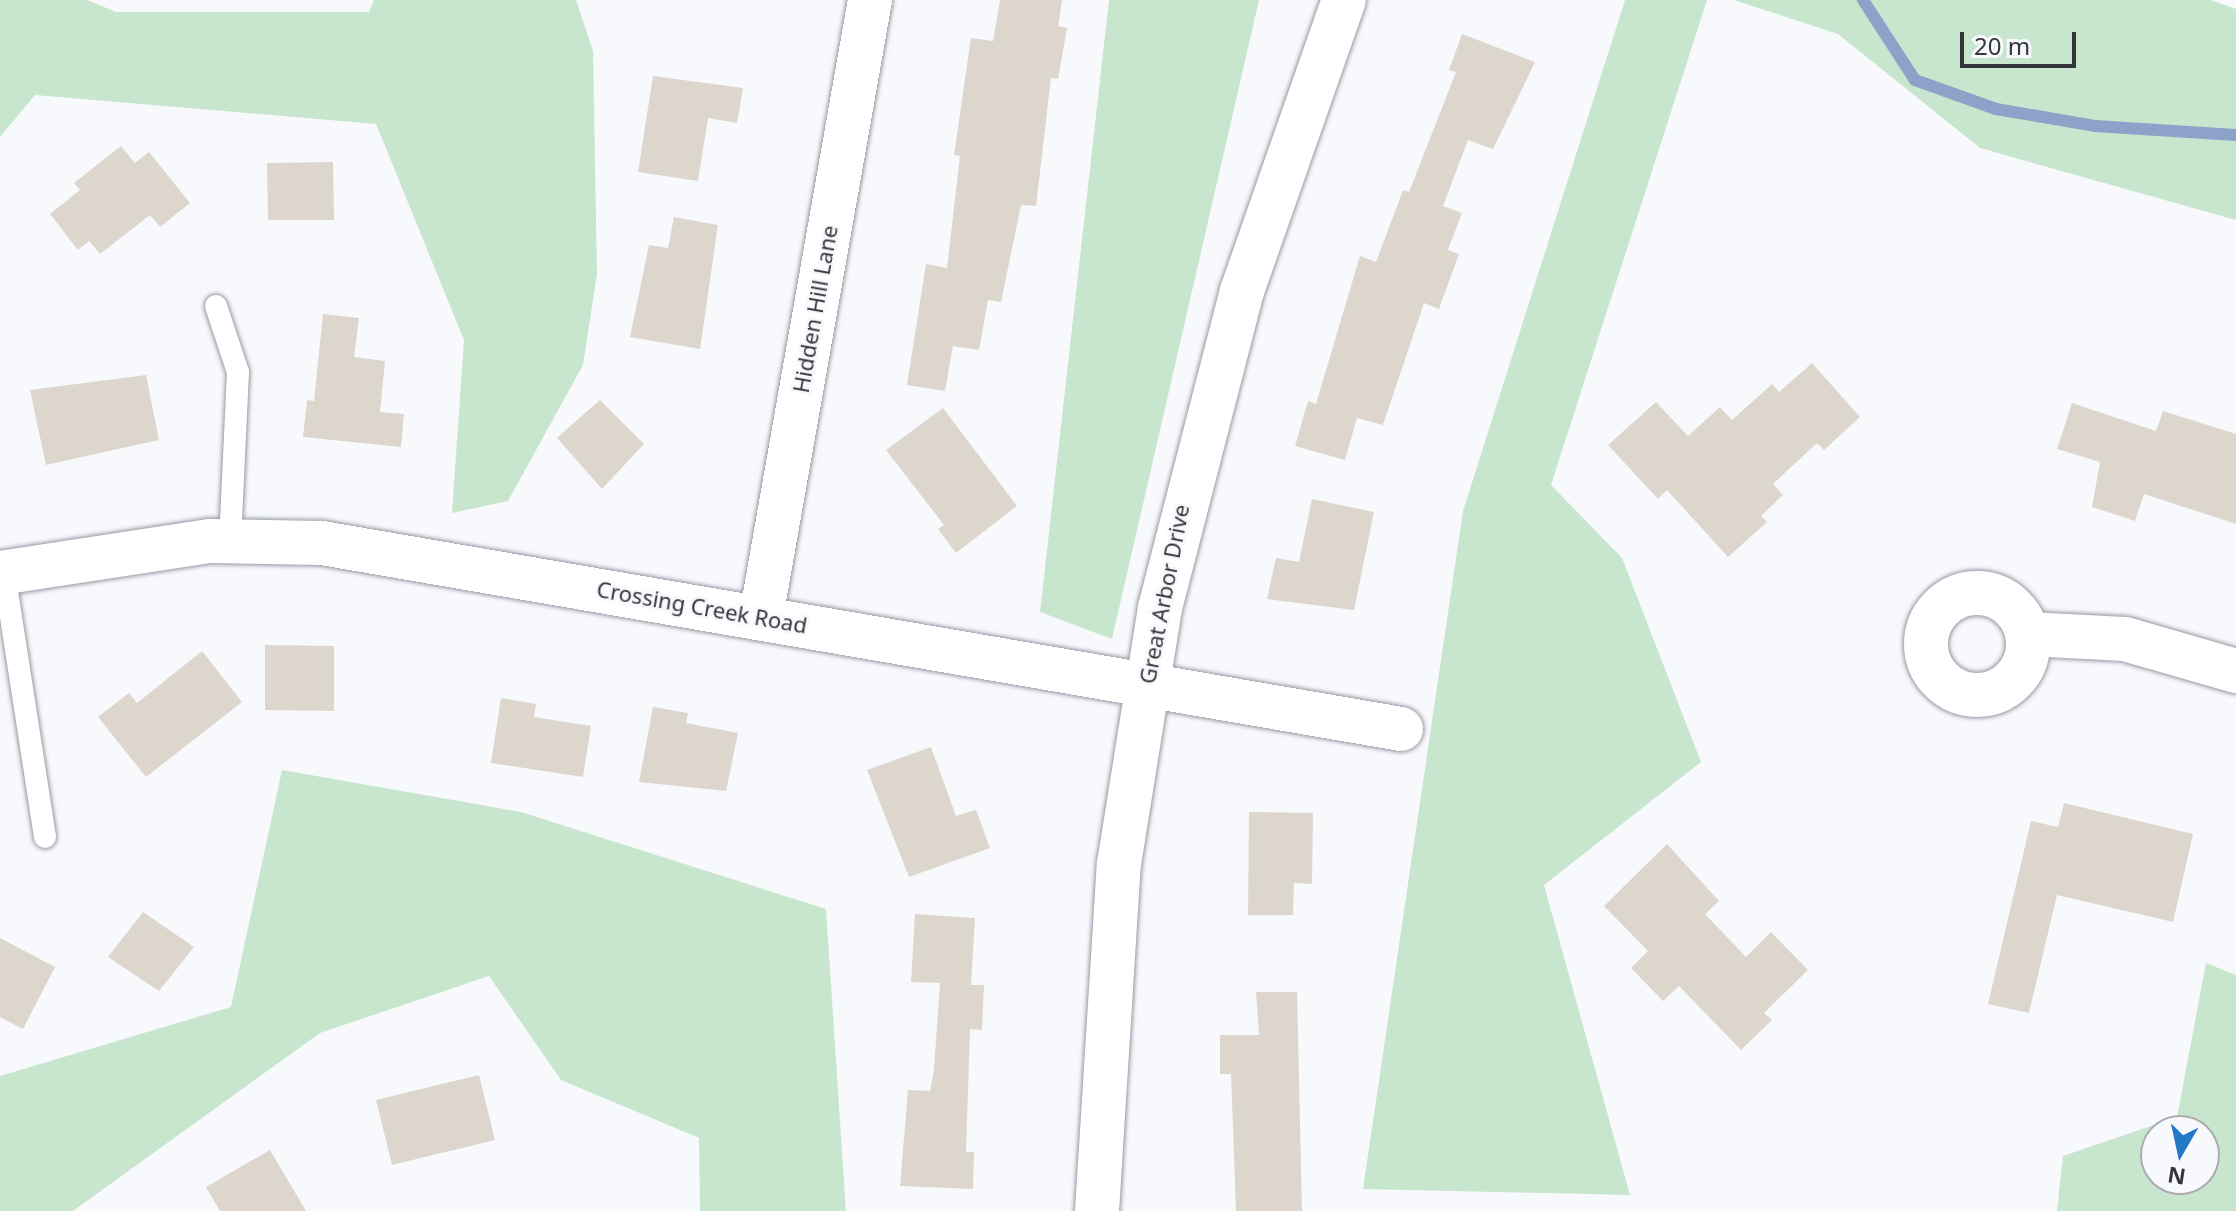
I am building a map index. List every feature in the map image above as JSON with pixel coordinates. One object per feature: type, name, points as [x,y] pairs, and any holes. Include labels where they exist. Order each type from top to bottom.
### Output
[{"type":"street","name":"Hidden Hill Lane","points":[[761,617],[870,0]]},
{"type":"street","name":"Great Arbor Drive","points":[[1097,1211],[1119,864],[1145,685],[1206,411],[1344,0]]},
{"type":"street","name":"Crossing Creek Road","points":[[2,572],[230,540],[322,543],[1401,729]]},
{"type":"street","points":[[2028,634],[2125,639],[2236,671]]},
{"type":"lane","points":[[216,306],[238,372],[230,540]]},
{"type":"lane","points":[[2,572],[45,837]]},
{"type":"green space","points":[[0,0],[87,0],[116,12],[369,12],[374,0],[576,0],[593,51],[597,274],[583,365],[508,501],[452,513],[464,340],[376,124],[35,95],[0,137]]},
{"type":"green space","points":[[1109,0],[1259,0],[1112,639],[1040,612]]},
{"type":"green space","points":[[1625,0],[1707,0],[1551,485],[1622,558],[1701,762],[1544,885],[1630,1195],[1363,1189],[1463,511]]},
{"type":"green space","points":[[1734,0],[2211,0],[2236,9],[2236,220],[1980,148],[1838,34]]},
{"type":"green space","points":[[282,770],[521,812],[826,909],[846,1211],[700,1211],[699,1138],[561,1080],[489,976],[320,1033],[73,1211],[0,1211],[0,1076],[231,1007]]},
{"type":"green space","points":[[2206,963],[2236,975],[2236,1211],[2057,1211],[2063,1156],[2140,1130],[2140,1195],[2220,1195],[2220,1115],[2177,1115]]},
{"type":"building","points":[[1000,0],[1062,0],[1058,26],[1067,28],[1058,79],[1051,78],[1036,206],[1021,205],[1001,302],[988,300],[979,350],[953,346],[945,391],[907,385],[926,264],[947,268],[960,156],[954,155],[971,38],[993,41]]},
{"type":"building","points":[[1462,34],[1535,62],[1493,149],[1468,140],[1443,206],[1462,213],[1448,250],[1459,254],[1439,309],[1424,303],[1383,425],[1357,418],[1345,460],[1295,446],[1308,401],[1316,404],[1360,256],[1376,262],[1403,190],[1409,192],[1456,72],[1449,70]]},
{"type":"building","points":[[653,76],[743,88],[737,123],[708,118],[698,181],[638,172]]},
{"type":"building","points":[[121,146],[135,163],[149,152],[190,203],[160,227],[150,215],[100,254],[89,241],[78,250],[50,214],[80,190],[74,183]]},
{"type":"building","points":[[333,162],[334,220],[268,220],[267,163]]},
{"type":"building","points":[[674,217],[718,225],[700,349],[630,337],[649,245],[668,248]]},
{"type":"building","points":[[323,314],[359,318],[354,357],[385,361],[380,412],[404,414],[401,447],[303,437],[307,400],[314,401]]},
{"type":"building","points":[[1812,363],[1860,417],[1824,450],[1817,443],[1773,484],[1783,495],[1761,516],[1767,522],[1728,557],[1667,490],[1658,499],[1608,445],[1656,402],[1688,436],[1720,407],[1732,420],[1772,384],[1779,392]]},
{"type":"building","points":[[146,375],[159,440],[46,465],[30,390]]},
{"type":"building","points":[[600,400],[644,444],[602,489],[557,438]]},
{"type":"building","points":[[2072,403],[2156,431],[2163,411],[2236,434],[2236,524],[2144,494],[2135,521],[2092,507],[2100,462],[2057,449]]},
{"type":"building","points":[[943,408],[1017,506],[956,553],[938,529],[944,525],[886,450]]},
{"type":"building","points":[[1312,499],[1374,512],[1354,610],[1267,599],[1276,558],[1299,562]]},
{"type":"building","points":[[265,645],[334,646],[334,711],[265,710]]},
{"type":"building","points":[[202,651],[242,702],[146,777],[98,717],[129,693],[137,703]]},
{"type":"building","points":[[501,698],[536,704],[534,717],[591,726],[583,777],[491,763]]},
{"type":"building","points":[[653,707],[688,713],[686,723],[738,733],[726,791],[639,782]]},
{"type":"building","points":[[931,747],[956,816],[976,810],[990,848],[909,877],[867,770]]},
{"type":"building","points":[[2064,803],[2193,834],[2173,922],[2057,895],[2029,1013],[1988,1004],[2031,821],[2058,827]]},
{"type":"building","points":[[1249,812],[1313,813],[1312,884],[1294,883],[1293,915],[1248,915]]},
{"type":"building","points":[[1667,844],[1719,901],[1705,914],[1746,957],[1771,932],[1808,970],[1764,1013],[1772,1020],[1741,1050],[1679,986],[1663,1001],[1631,968],[1648,951],[1604,906]]},
{"type":"building","points":[[143,912],[194,947],[159,991],[108,957]]},
{"type":"building","points":[[915,914],[975,918],[971,985],[984,985],[982,1030],[970,1029],[966,1152],[974,1152],[973,1189],[900,1186],[908,1090],[930,1091],[940,983],[911,982]]},
{"type":"building","points":[[0,938],[55,967],[23,1029],[0,1017]]},
{"type":"building","points":[[1256,992],[1297,992],[1302,1211],[1236,1211],[1231,1074],[1220,1074],[1220,1035],[1259,1035]]},
{"type":"building","points":[[479,1075],[495,1140],[392,1165],[376,1100]]},
{"type":"building","points":[[270,1150],[306,1211],[220,1211],[206,1187]]},
{"type":"waterway","points":[[1863,0],[1915,80],[1996,109],[2095,126],[2236,135]]}]
